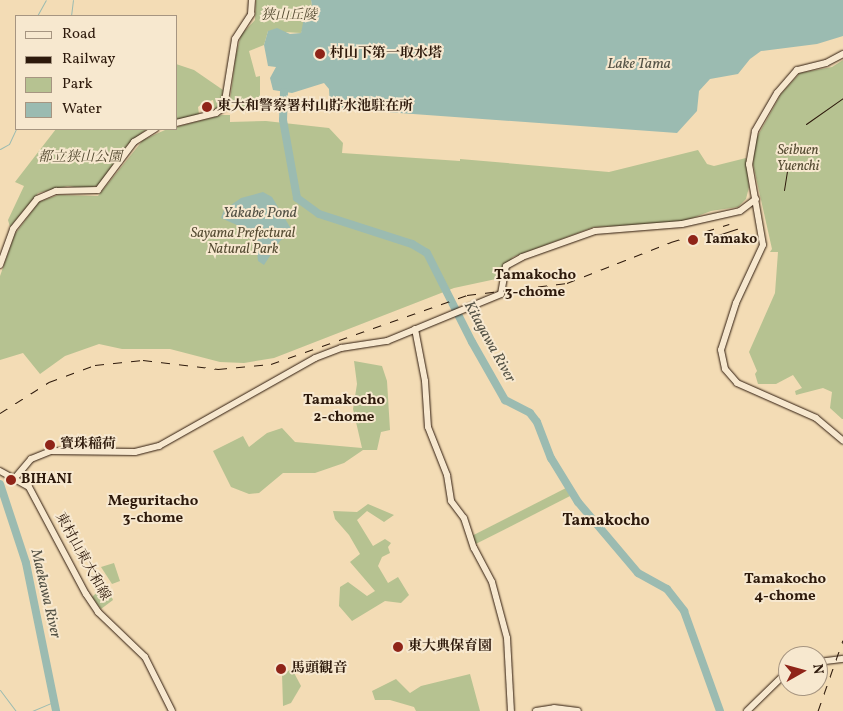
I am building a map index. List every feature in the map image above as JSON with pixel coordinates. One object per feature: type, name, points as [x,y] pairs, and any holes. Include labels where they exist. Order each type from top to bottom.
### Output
[{"type":"street","points":[[178,122],[223,108],[235,39],[251,14],[252,0]]},
{"type":"street","points":[[843,54],[826,63],[800,68],[777,93],[750,145],[749,164],[763,237],[762,249],[723,340],[723,364],[730,376],[742,386],[816,418],[843,441]]},
{"type":"street","points":[[0,265],[13,229],[37,199],[56,191],[98,190],[134,142],[153,130]]},
{"type":"street","points":[[15,478],[31,459],[53,451],[151,449],[296,367],[341,348],[378,343],[454,311],[501,294],[506,266],[522,257],[594,230],[682,224],[742,210],[756,199]]},
{"type":"street","points":[[415,329],[425,381],[428,427],[447,475],[451,501],[464,518],[474,548],[492,582],[509,652],[511,711]]},
{"type":"street","name":"東村山東大和線","points":[[0,472],[15,478],[29,487],[98,612],[144,657],[170,710]]},
{"type":"street","points":[[828,661],[843,659]]},
{"type":"street","points":[[747,711],[778,681]]},
{"type":"street","points":[[536,711],[554,708],[578,711]]},
{"type":"green space","name":"狭山丘陵","points":[[256,0],[311,0],[312,6],[301,33],[268,31],[264,45],[249,51],[256,77],[260,76],[260,108],[238,106],[230,100],[236,55],[241,35],[255,20]]},
{"type":"green space","name":"Seibuen Yuenchi","points":[[843,60],[842,419],[830,408],[832,392],[823,388],[796,395],[795,391],[802,388],[793,375],[776,384],[758,384],[755,374],[757,371],[749,352],[775,293],[778,252],[770,252],[772,249],[753,164],[756,139],[781,94],[800,73],[832,67]]},
{"type":"green space","points":[[178,65],[194,70],[223,90],[220,107],[215,110],[213,100],[203,103],[198,107],[199,114],[178,119]]},
{"type":"green space","name":"Sayama Prefectural Natural Park","points":[[222,115],[230,115],[230,122],[266,121],[329,128],[343,143],[342,153],[460,161],[460,159],[609,172],[698,150],[707,164],[714,166],[746,158],[749,187],[746,199],[738,207],[711,211],[679,223],[594,227],[513,257],[502,271],[498,269],[496,279],[454,288],[274,358],[244,363],[220,362],[170,349],[122,349],[99,344],[65,356],[40,374],[23,353],[0,360],[0,276],[15,234],[39,202],[58,195],[98,196],[143,140],[165,130],[178,130],[178,127]]},
{"type":"green space","name":"都立狭山公園","points":[[55,130],[146,130],[128,144],[98,185],[87,189],[68,186],[38,193],[10,227],[8,220],[24,186],[15,182]]},
{"type":"green space","points":[[354,361],[382,366],[387,381],[390,430],[381,432],[377,450],[363,450],[344,463],[315,473],[283,473],[259,493],[249,494],[231,487],[213,451],[243,436],[249,447],[267,433],[282,428],[295,442],[362,448],[353,409],[357,384]]},
{"type":"green space","points":[[566,488],[570,496],[475,545],[471,537]]},
{"type":"green space","points":[[368,504],[394,515],[384,522],[367,511],[357,520],[373,546],[385,539],[391,543],[388,547],[390,553],[382,557],[378,566],[388,583],[398,577],[409,595],[401,603],[385,601],[352,621],[339,606],[340,587],[348,582],[367,596],[375,591],[350,562],[360,554],[349,535],[335,519],[333,511],[357,512]]},
{"type":"green space","points":[[114,563],[120,581],[112,584],[101,567]]},
{"type":"green space","points":[[106,584],[113,600],[101,609],[92,597]]},
{"type":"green space","points":[[292,669],[301,686],[291,703],[283,706],[282,674]]},
{"type":"green space","points":[[470,674],[480,711],[416,711],[414,707],[390,700],[375,700],[372,691],[396,679],[410,693],[421,686]]},
{"type":"water","name":"Lake Tama","points":[[311,0],[843,0],[843,36],[817,44],[761,51],[750,59],[738,74],[710,79],[699,91],[697,111],[677,133],[330,108],[329,89],[324,83],[292,93],[273,90],[270,78],[276,67],[268,66],[264,45],[268,31],[277,28],[290,34],[301,33],[304,18],[312,6]]},
{"type":"water","name":"Yakabe Pond","points":[[263,192],[272,197],[293,232],[280,241],[264,265],[258,261],[256,243],[248,230],[221,218],[224,210],[241,198]]},
{"type":"waterway","name":"Maekawa River","points":[[38,15],[46,0]]},
{"type":"waterway","name":"Maekawa River","points":[[71,15],[73,0]]},
{"type":"waterway","name":"Kitagawa River","points":[[284,92],[283,120],[297,198],[319,214],[412,244],[427,253],[472,342],[505,400],[530,413],[537,422],[551,458],[578,502],[638,573],[667,589],[684,611],[720,711]]},
{"type":"waterway","name":"Maekawa River","points":[[0,149],[9,144],[16,130]]},
{"type":"waterway","name":"Maekawa River","points":[[0,484],[26,563],[56,711]]},
{"type":"waterway","points":[[0,690],[16,711]]},
{"type":"waterway","points":[[32,711],[56,701]]},
{"type":"tram line","points":[[806,124],[843,98]]},
{"type":"tram line","points":[[784,190],[788,164]]},
{"type":"tram line","points":[[718,235],[737,229]]},
{"type":"railway","points":[[0,413],[49,382],[95,365],[143,360],[218,369],[271,364],[467,295],[567,283],[671,242],[729,224]]},
{"type":"railway","points":[[818,711],[843,640]]},
{"type":"place","name":"村山下第一取水塔","points":[[320,54]]},
{"type":"place","name":"東大和警察署村山貯水池駐在所","points":[[207,107]]},
{"type":"place","name":"Tamako","points":[[693,240]]},
{"type":"place","name":"寳珠稲荷","points":[[50,445]]},
{"type":"place","name":"BIHANI","points":[[11,480]]},
{"type":"place","name":"東大典保育園","points":[[398,647]]},
{"type":"place","name":"馬頭観音","points":[[281,669]]},
{"type":"district","name":"Tamakocho 3-chome","points":[[535,284]]},
{"type":"district","name":"Tamakocho 2-chome","points":[[344,408]]},
{"type":"district","name":"Meguritacho 3-chome","points":[[153,510]]},
{"type":"district","name":"Tamakocho","points":[[606,521]]},
{"type":"district","name":"Tamakocho 4-chome","points":[[785,588]]}]
